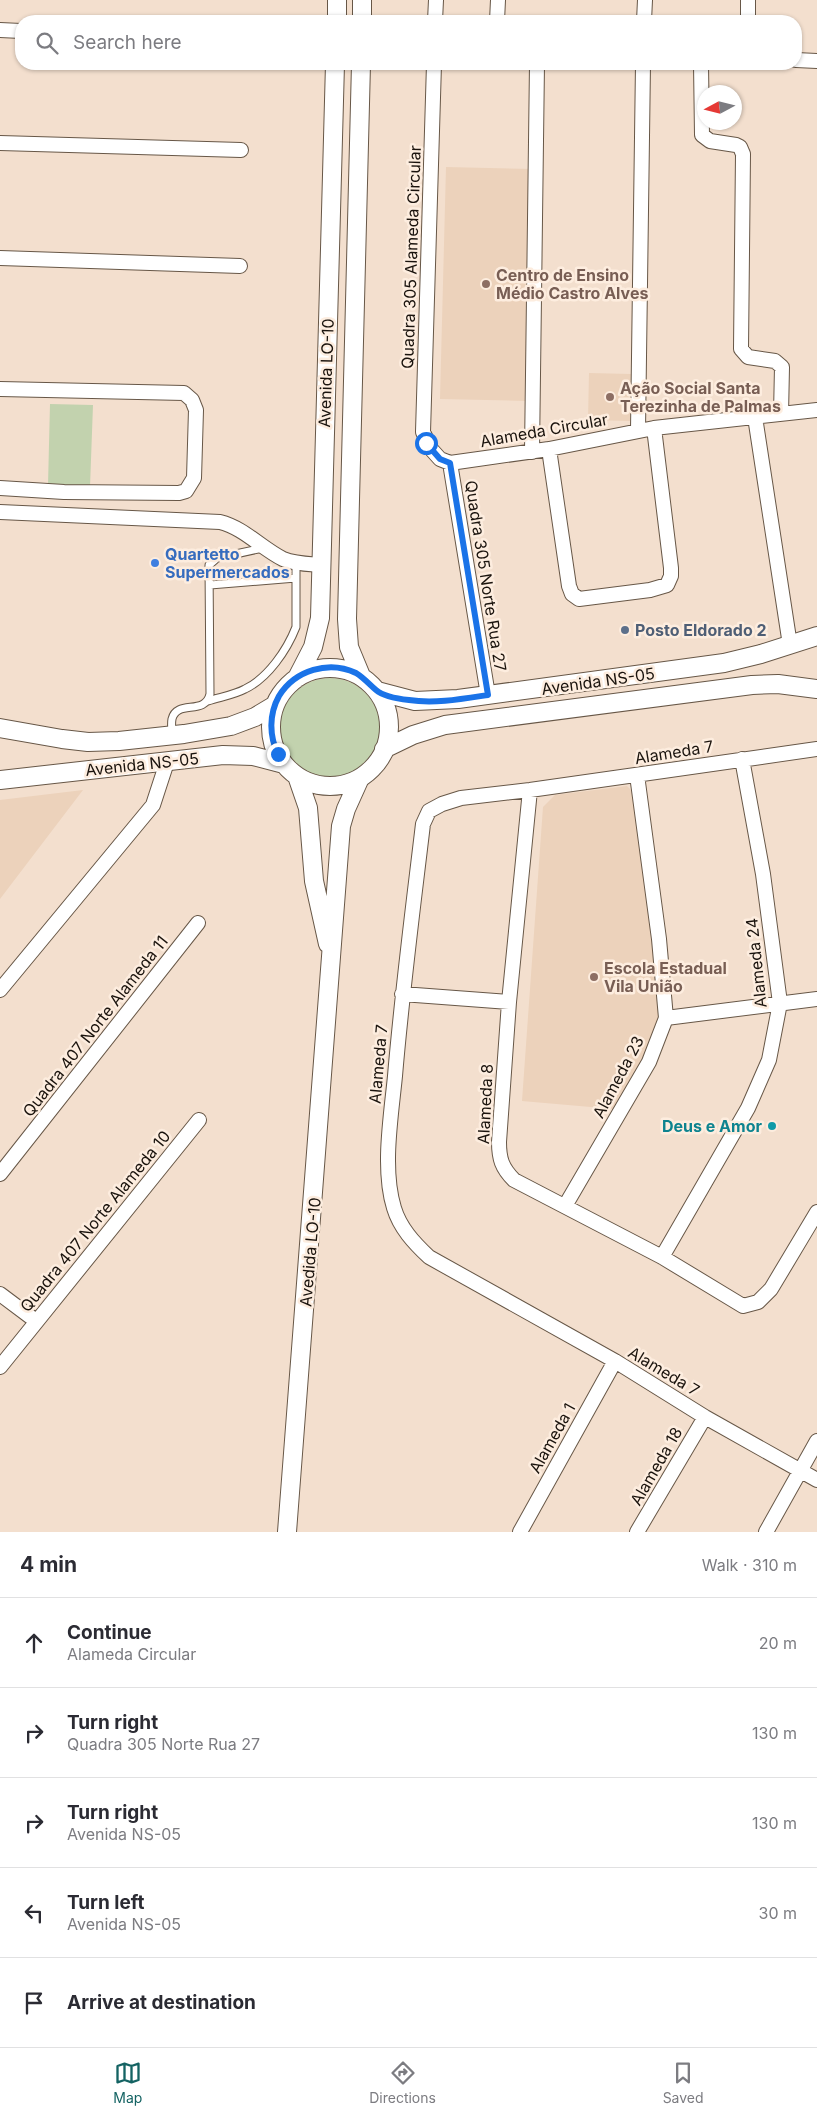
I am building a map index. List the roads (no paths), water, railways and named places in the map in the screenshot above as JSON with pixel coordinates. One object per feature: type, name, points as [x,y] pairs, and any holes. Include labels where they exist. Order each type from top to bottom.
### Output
[{"type":"street","points":[[336,15],[337,0]]},
{"type":"street","points":[[362,0],[362,15]]},
{"type":"street","points":[[436,0],[436,15]]},
{"type":"street","points":[[497,15],[498,0]]},
{"type":"street","points":[[644,0],[644,15]]},
{"type":"street","points":[[748,0],[748,15]]},
{"type":"street","points":[[0,30],[15,31]]},
{"type":"street","points":[[802,60],[817,61]]},
{"type":"street","name":"Avenida LO-10","points":[[297,678],[310,656],[318,628],[335,70]]},
{"type":"street","name":"Avenida LO-10","points":[[361,70],[347,619],[349,647],[361,676]]},
{"type":"street","name":"Quadra 305 Alameda Circular","points":[[434,70],[423,432],[431,450],[440,459],[450,463]]},
{"type":"street","points":[[532,452],[537,70]]},
{"type":"street","points":[[638,430],[643,70]]},
{"type":"street","points":[[701,70],[702,135],[710,141],[736,145],[740,147],[743,154],[741,349],[748,357],[775,361],[782,367],[781,414]]},
{"type":"street","points":[[0,143],[241,150]]},
{"type":"street","points":[[0,258],[240,266]]},
{"type":"street","points":[[0,389],[184,393],[192,400],[196,410],[194,478],[186,490],[179,493],[64,492],[0,488]]},
{"type":"street","name":"Alameda Circular","points":[[450,463],[532,452],[638,430],[817,410]]},
{"type":"street","points":[[754,417],[790,645]]},
{"type":"street","points":[[549,449],[569,586],[572,594],[579,599],[650,590],[667,585],[672,568],[654,428]]},
{"type":"street","name":"Quadra 305 Norte Rua 27","points":[[450,463],[488,695]]},
{"type":"street","points":[[63,515],[64,492]]},
{"type":"street","points":[[0,512],[220,522],[236,528],[282,558],[296,563],[321,565]]},
{"type":"street","name":"Avenida NS-05","points":[[377,691],[415,701],[447,700],[488,695],[716,665],[762,654],[817,636]]},
{"type":"street","name":"Avenida NS-05","points":[[0,780],[233,755],[263,758],[315,784],[341,785],[360,778],[374,766],[384,750],[388,735],[388,716],[384,702],[377,691],[361,676],[350,671],[332,667],[313,670],[297,678],[284,690],[275,705],[271,733],[275,749],[290,770]]},
{"type":"street","name":"Avenida NS-05","points":[[384,750],[413,735],[445,725],[752,684],[778,684],[817,689]]},
{"type":"street","name":"Avenida NS-05","points":[[0,728],[88,742],[119,741],[172,735],[238,724],[275,705]]},
{"type":"street","name":"Alameda 7","points":[[817,749],[461,798],[442,804],[429,811],[423,824],[402,994],[390,1129],[389,1182],[394,1209],[400,1223],[412,1242],[429,1257],[615,1361],[705,1417],[817,1480]]},
{"type":"street","name":"Alameda 24","points":[[662,1257],[748,1108],[769,1060],[780,1004],[763,874],[742,759]]},
{"type":"street","points":[[0,990],[153,805],[167,762]]},
{"type":"street","name":"Avedida LO-10","points":[[290,770],[309,814],[313,875],[332,973]]},
{"type":"street","name":"Alameda 23","points":[[566,1206],[648,1062],[666,1018],[659,939],[637,775]]},
{"type":"street","name":"Avedida LO-10","points":[[287,1532],[332,973],[342,821],[360,778]]},
{"type":"street","name":"Alameda 8","points":[[530,790],[508,1002],[499,1157],[502,1166],[514,1180],[662,1257],[743,1306],[758,1302],[772,1289],[817,1212]]},
{"type":"street","name":"Quadra 407 Norte Alameda 11","points":[[0,1174],[198,923]]},
{"type":"street","points":[[402,994],[508,1002]]},
{"type":"street","points":[[666,1018],[817,999]]},
{"type":"street","name":"Quadra 407 Norte Alameda 10","points":[[0,1367],[199,1120]]},
{"type":"street","points":[[0,1294],[36,1321]]},
{"type":"street","name":"Alameda 1","points":[[520,1532],[615,1361]]},
{"type":"street","name":"Alameda 18","points":[[638,1532],[705,1417]]},
{"type":"street","points":[[766,1532],[817,1441]]},
{"type":"lane","points":[[208,701],[210,694],[209,565],[213,560],[266,548]]},
{"type":"lane","points":[[172,735],[172,718],[175,713],[183,708],[203,705],[208,701],[248,688],[271,668],[292,637],[296,627],[296,563]]},
{"type":"lane","points":[[210,585],[296,578]]},
{"type":"place","name":"Centro de Ensino Médio Castro Alves","points":[[486,284]]},
{"type":"place","name":"Ação Social Santa Terezinha de Palmas","points":[[610,397]]},
{"type":"place","name":"Quartetto Supermercados","points":[[155,563]]},
{"type":"place","name":"Posto Eldorado 2","points":[[625,630]]},
{"type":"place","name":"Escola Estadual Vila União","points":[[594,977]]},
{"type":"place","name":"Deus e Amor","points":[[772,1126]]}]
